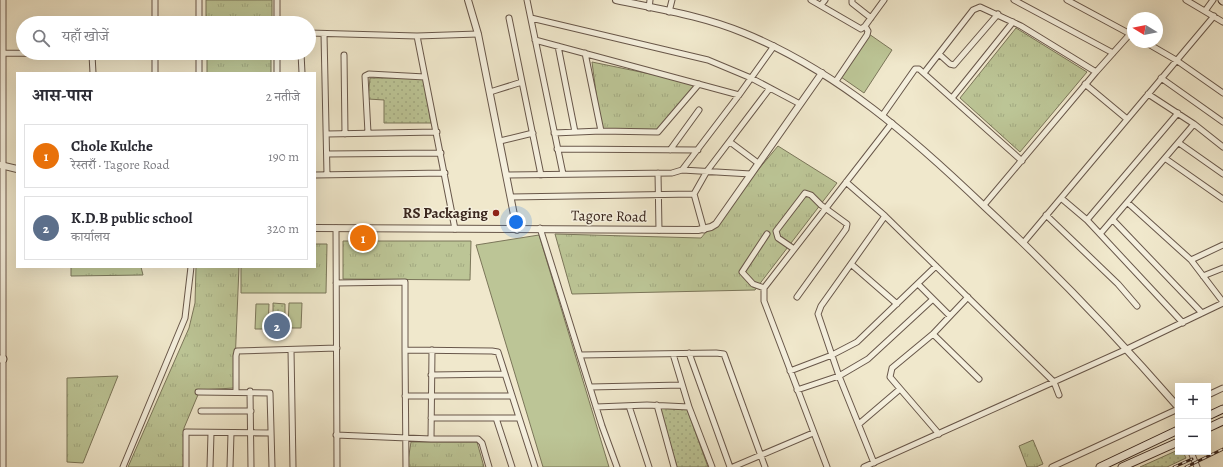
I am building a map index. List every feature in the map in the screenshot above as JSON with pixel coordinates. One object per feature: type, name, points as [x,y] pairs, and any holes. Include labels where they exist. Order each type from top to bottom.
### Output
[{"type":"main road","points":[[1211,415],[1223,409]]},
{"type":"main road","points":[[1211,427],[1223,421]]},
{"type":"main road","points":[[1100,467],[1114,464],[1175,432]]},
{"type":"main road","points":[[1122,467],[1175,443]]},
{"type":"street","points":[[3,0],[3,467]]},
{"type":"street","points":[[155,0],[155,16]]},
{"type":"street","points":[[199,0],[199,16]]},
{"type":"street","points":[[277,0],[277,16]]},
{"type":"street","points":[[468,0],[478,34],[518,230]]},
{"type":"street","points":[[527,0],[563,174]]},
{"type":"street","points":[[621,0],[649,8],[721,24],[774,46],[836,82],[892,123],[1024,242],[1127,349],[1175,405]]},
{"type":"street","points":[[649,8],[650,0]]},
{"type":"street","points":[[669,12],[672,0]]},
{"type":"street","points":[[811,0],[861,29],[866,26],[884,0]]},
{"type":"street","points":[[821,5],[825,0]]},
{"type":"street","points":[[852,0],[854,5],[871,18]]},
{"type":"street","points":[[1014,0],[1113,53]]},
{"type":"street","points":[[1068,0],[1127,32]]},
{"type":"street","points":[[1186,0],[1223,22]]},
{"type":"street","points":[[1205,11],[1213,0]]},
{"type":"street","points":[[924,73],[976,8],[985,8],[1013,22],[1096,72]]},
{"type":"street","points":[[939,54],[950,64],[954,65],[998,14]]},
{"type":"street","points":[[1024,242],[1214,16]]},
{"type":"street","points":[[509,18],[541,175]]},
{"type":"street","points":[[531,18],[700,58],[752,78],[800,104]]},
{"type":"street","points":[[952,98],[1013,22]]},
{"type":"street","points":[[836,82],[867,35],[868,31],[866,26]]},
{"type":"street","points":[[316,33],[417,36],[478,34]]},
{"type":"street","points":[[324,34],[328,175]]},
{"type":"street","points":[[417,36],[455,229]]},
{"type":"street","points":[[535,40],[739,95]]},
{"type":"street","points":[[984,205],[1085,84],[1127,40]]},
{"type":"street","points":[[558,46],[576,132]]},
{"type":"street","points":[[682,170],[752,78],[774,46]]},
{"type":"street","points":[[1155,48],[1176,60],[1223,93]]},
{"type":"street","points":[[3,53],[16,53]]},
{"type":"street","points":[[585,53],[601,131]]},
{"type":"street","points":[[344,56],[345,134]]},
{"type":"street","points":[[92,60],[93,72]]},
{"type":"street","points":[[155,60],[155,72]]},
{"type":"street","points":[[198,72],[199,60]]},
{"type":"street","points":[[277,60],[277,72]]},
{"type":"street","points":[[301,60],[302,72]]},
{"type":"street","points":[[882,116],[915,69],[919,69],[1022,161]]},
{"type":"street","points":[[770,88],[707,171],[694,194],[704,230],[716,224],[822,73]]},
{"type":"street","points":[[368,133],[365,76],[369,74],[425,77]]},
{"type":"street","points":[[1161,78],[1223,122]]},
{"type":"street","points":[[490,92],[522,82]]},
{"type":"street","points":[[554,133],[601,131],[658,132],[699,84]]},
{"type":"street","points":[[1085,84],[1127,118]]},
{"type":"street","points":[[1148,94],[1194,124],[1223,147]]},
{"type":"street","points":[[670,150],[699,110]]},
{"type":"street","points":[[1087,220],[1178,113]]},
{"type":"street","points":[[827,467],[764,301],[764,288],[892,123]]},
{"type":"street","points":[[1100,234],[1114,221],[1194,124]]},
{"type":"street","points":[[326,134],[437,132]]},
{"type":"street","points":[[500,141],[533,133]]},
{"type":"street","points":[[730,142],[758,163]]},
{"type":"street","points":[[1179,143],[1223,174]]},
{"type":"street","points":[[557,149],[698,150]]},
{"type":"street","points":[[327,154],[441,153]]},
{"type":"street","points":[[1166,159],[1223,199]]},
{"type":"street","points":[[2,165],[16,169]]},
{"type":"street","points":[[507,175],[672,173],[682,170],[751,174]]},
{"type":"street","points":[[316,175],[445,173]]},
{"type":"street","points":[[658,173],[659,230]]},
{"type":"street","points":[[846,182],[885,216],[1054,382],[1059,395]]},
{"type":"street","points":[[794,249],[776,235],[779,226],[803,195],[808,193],[845,222],[847,226],[797,297]]},
{"type":"street","points":[[511,197],[694,194]]},
{"type":"street","points":[[1061,198],[1087,220],[1183,323]]},
{"type":"street","points":[[864,467],[1127,349],[1223,303],[1191,260],[1128,204]]},
{"type":"street","points":[[1046,215],[1118,284],[1137,306]]},
{"type":"street","points":[[874,463],[839,376],[819,319],[819,310],[885,216]]},
{"type":"street","points":[[1114,221],[1202,313]]},
{"type":"street","name":"Tagore Road","points":[[316,228],[704,230]]},
{"type":"street","points":[[336,228],[337,467]]},
{"type":"street","points":[[540,228],[596,407],[617,467]]},
{"type":"street","points":[[764,288],[753,284],[742,272],[767,234]]},
{"type":"street","points":[[1191,260],[1223,245]]},
{"type":"street","points":[[851,264],[897,304]]},
{"type":"street","points":[[790,371],[832,355],[863,337],[936,266]]},
{"type":"street","points":[[123,467],[185,318],[191,268]]},
{"type":"street","points":[[1203,276],[1223,268]]},
{"type":"street","points":[[336,283],[405,282],[406,467]]},
{"type":"street","points":[[918,284],[950,316]]},
{"type":"street","points":[[939,434],[890,377],[892,368],[933,334],[968,297]]},
{"type":"street","points":[[797,390],[839,376],[868,359],[933,299]]},
{"type":"street","points":[[933,334],[979,379]]},
{"type":"street","points":[[236,392],[236,356],[238,351],[337,348]]},
{"type":"street","points":[[291,350],[293,467]]},
{"type":"street","points":[[405,350],[496,351],[500,355],[511,396],[535,467]]},
{"type":"street","points":[[431,439],[432,350]]},
{"type":"street","points":[[580,355],[689,353],[724,354],[765,467]]},
{"type":"street","points":[[689,353],[730,467]]},
{"type":"street","points":[[673,354],[689,407],[712,467]]},
{"type":"street","points":[[431,375],[505,374]]},
{"type":"street","points":[[590,387],[682,385]]},
{"type":"street","points":[[1211,394],[1223,388]]},
{"type":"street","points":[[859,424],[900,389]]},
{"type":"street","points":[[250,391],[251,467]]},
{"type":"street","points":[[198,392],[250,391],[270,393],[272,467]]},
{"type":"street","points":[[405,396],[511,396]]},
{"type":"street","points":[[596,407],[657,405],[689,407]]},
{"type":"street","points":[[657,405],[674,467]]},
{"type":"street","points":[[629,406],[649,467]]},
{"type":"street","points":[[1052,467],[1175,409]]},
{"type":"street","points":[[201,410],[250,411]]},
{"type":"street","points":[[431,418],[518,418]]},
{"type":"street","points":[[496,418],[512,467]]},
{"type":"street","points":[[186,467],[186,432],[271,433]]},
{"type":"street","points":[[210,467],[211,433]]},
{"type":"street","points":[[230,467],[231,433]]},
{"type":"street","points":[[733,467],[760,454],[813,433]]},
{"type":"street","points":[[336,435],[431,439],[478,439],[482,443],[489,467]]},
{"type":"street","points":[[1192,455],[1197,467]]},
{"type":"green space","points":[[206,0],[272,0],[272,16],[206,16]]},
{"type":"green space","points":[[1016,28],[1087,72],[1020,152],[960,98]]},
{"type":"green space","points":[[869,34],[892,50],[864,93],[841,77]]},
{"type":"green space","points":[[207,60],[271,60],[271,72],[207,72]]},
{"type":"green space","points":[[592,62],[699,84],[654,134],[601,131]]},
{"type":"green space","points":[[370,78],[424,78],[431,123],[384,123],[384,100],[368,99]]},
{"type":"green space","points":[[778,146],[837,183],[755,290],[572,294],[555,234],[701,238]]},
{"type":"green space","points":[[539,235],[609,467],[543,467],[476,245]]},
{"type":"green space","points":[[343,241],[471,241],[470,280],[343,279]]},
{"type":"green space","points":[[316,244],[327,244],[326,293],[241,293],[241,268],[316,268]]},
{"type":"green space","points":[[71,268],[141,268],[143,275],[71,276]]},
{"type":"green space","points":[[196,268],[239,268],[234,388],[200,390],[184,428],[184,467],[128,467],[189,328],[195,303]]},
{"type":"green space","points":[[273,303],[285,304],[285,314],[273,314]]},
{"type":"green space","points":[[289,303],[302,303],[301,328],[288,328]]},
{"type":"green space","points":[[256,304],[269,304],[268,329],[255,329]]},
{"type":"green space","points":[[118,376],[83,463],[67,462],[67,378]]},
{"type":"green space","points":[[659,407],[687,409],[708,467],[677,467]]},
{"type":"green space","points":[[1033,440],[1043,464],[1036,467],[1027,467],[1019,446]]},
{"type":"green space","points":[[411,442],[477,442],[484,467],[407,467]]},
{"type":"green space","points":[[1175,451],[1175,455],[1184,455],[1186,458],[1167,467],[1140,467]]},
{"type":"railway","points":[[1186,467],[1223,449]]},
{"type":"railway","points":[[1174,467],[1192,459]]},
{"type":"place","name":"RS Packaging","points":[[496,213]]},
{"type":"place","name":"Chole Kulche","points":[[363,238]]},
{"type":"place","name":"K.D.B public school","points":[[277,326]]}]
